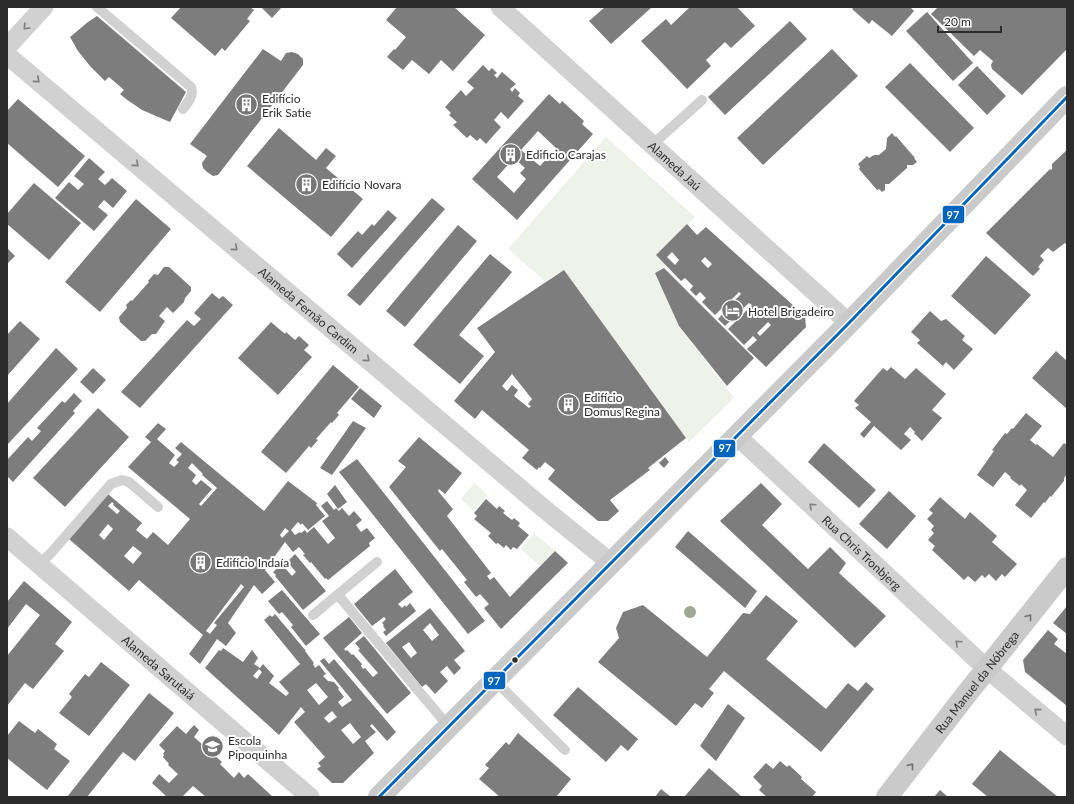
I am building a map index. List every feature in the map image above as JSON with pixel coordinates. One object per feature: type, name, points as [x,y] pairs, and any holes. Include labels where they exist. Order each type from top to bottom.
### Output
[{"type":"main road","points":[[379,797],[849,324],[1067,97]]},
{"type":"main road","name":"Rua Manuel da Nóbrega","points":[[888,797],[1067,568]]},
{"type":"street","points":[[7,47],[44,7]]},
{"type":"street","name":"Alameda Jaú","points":[[500,7],[849,324]]},
{"type":"street","name":"Alameda Fernão Cardim","points":[[7,55],[611,564]]},
{"type":"street","name":"Rua Chris Tronbjerg","points":[[737,436],[987,669],[1067,736]]},
{"type":"street","name":"Alameda Sarutaiá","points":[[7,537],[310,797]]},
{"type":"lane","points":[[97,7],[191,87],[192,96],[183,109]]},
{"type":"lane","points":[[652,145],[702,100]]},
{"type":"lane","points":[[39,564],[51,553],[111,484],[122,480],[129,482],[158,508]]},
{"type":"lane","points":[[313,615],[377,562]]},
{"type":"lane","points":[[338,595],[449,727]]},
{"type":"lane","points":[[495,681],[565,750]]},
{"type":"shaded area","points":[[606,137],[695,217],[656,255],[666,265],[655,273],[679,326],[734,398],[689,442],[564,270],[545,281],[508,249]]},
{"type":"shaded area","points":[[474,483],[488,495],[474,511],[461,499]]},
{"type":"shaded area","points":[[534,533],[555,551],[540,566],[521,549]]},
{"type":"building","points":[[181,7],[250,7],[254,10],[247,19],[250,21],[225,51],[222,48],[215,56],[171,18]]},
{"type":"building","points":[[261,7],[282,7],[272,18]]},
{"type":"building","points":[[397,7],[454,7],[485,35],[453,71],[441,60],[429,74],[412,60],[403,70],[387,57],[406,37],[386,20]]},
{"type":"building","points":[[605,7],[652,7],[611,44],[589,21]]},
{"type":"building","points":[[690,7],[737,7],[755,26],[731,48],[725,42],[706,60],[711,66],[687,89],[641,41],[666,19],[671,25]]},
{"type":"building","points":[[854,7],[910,7],[914,11],[892,36],[872,20],[869,24],[852,9]]},
{"type":"building","points":[[938,7],[1067,7],[1067,49],[1022,95],[992,69],[991,65],[993,61],[980,50],[974,56],[931,14]]},
{"type":"building","points":[[927,12],[973,63],[953,81],[906,31]]},
{"type":"building","points":[[97,16],[186,92],[170,122],[142,110],[126,99],[120,94],[124,90],[109,77],[105,81],[78,51],[70,37]]},
{"type":"building","points":[[790,21],[807,39],[725,115],[708,97]]},
{"type":"building","name":"Edifício Erik Satie","points":[[263,49],[281,61],[286,53],[292,52],[298,54],[303,59],[303,65],[218,175],[213,176],[203,168],[202,163],[207,156],[190,144]]},
{"type":"building","points":[[832,49],[858,76],[763,165],[737,138]]},
{"type":"building","points":[[910,63],[974,128],[950,152],[885,87]]},
{"type":"building","points":[[483,65],[489,71],[492,68],[497,73],[494,75],[497,78],[502,72],[516,84],[510,89],[512,92],[515,88],[520,93],[518,96],[524,101],[508,119],[501,112],[494,120],[501,127],[486,144],[480,138],[477,141],[470,135],[467,138],[453,125],[457,122],[449,115],[451,113],[445,107],[461,90],[466,96],[474,88],[467,82]]},
{"type":"building","points":[[977,66],[1006,96],[987,115],[958,85]]},
{"type":"building","name":"Edificio Carajas","points":[[549,94],[560,104],[562,101],[584,121],[582,124],[593,134],[517,220],[472,179]],"holes":[[[538,131],[556,148],[540,166],[521,150]],[[514,158],[525,168],[520,173],[526,179],[514,193],[497,177]]]},
{"type":"building","points":[[18,99],[85,156],[58,187],[7,143],[7,111]]},
{"type":"building","name":"Edifício Novara","points":[[279,128],[316,160],[326,148],[336,156],[326,168],[363,199],[331,237],[247,166]]},
{"type":"building","points":[[892,133],[917,162],[913,165],[907,165],[907,168],[889,184],[885,184],[885,190],[882,192],[879,189],[877,190],[859,169],[860,167],[858,164],[867,156],[869,158],[874,155],[879,155],[886,149],[887,138]]},
{"type":"building","points":[[1067,150],[1067,245],[1065,243],[1053,252],[1048,248],[1040,256],[1044,260],[1038,267],[1040,269],[1033,276],[986,233],[1050,169],[1052,169],[1052,164]]},
{"type":"building","points":[[89,158],[105,172],[98,179],[105,185],[112,178],[127,191],[113,208],[104,200],[98,207],[108,215],[94,231],[55,198],[69,182],[78,190],[84,184],[74,176]]},
{"type":"building","points":[[34,183],[81,223],[49,260],[7,224],[7,214]]},
{"type":"building","points":[[432,198],[445,209],[360,306],[347,295]]},
{"type":"building","points":[[136,199],[171,229],[100,312],[65,282]]},
{"type":"building","points":[[388,210],[397,218],[352,268],[337,254],[358,231],[362,235],[372,224],[374,226]]},
{"type":"building","points":[[687,224],[697,235],[706,227],[805,316],[806,327],[766,367],[747,349],[757,340],[753,336],[744,345],[728,329],[738,319],[735,316],[725,326],[718,319],[728,308],[725,305],[715,315],[702,302],[706,298],[700,292],[696,296],[690,290],[693,286],[685,278],[681,281],[656,255]],"holes":[[[672,252],[679,260],[675,265],[667,257]],[[705,257],[712,264],[708,268],[701,261]],[[739,292],[741,294],[730,305],[728,303]],[[749,303],[752,305],[741,316],[738,313]],[[768,322],[771,325],[760,336],[757,333]]]},
{"type":"building","points":[[458,225],[477,241],[405,327],[386,311]]},
{"type":"building","points":[[7,248],[15,256],[7,264]]},
{"type":"building","points":[[490,254],[512,272],[459,335],[484,356],[460,384],[413,345]]},
{"type":"building","points":[[986,256],[1031,295],[995,335],[951,296]]},
{"type":"building","points":[[164,267],[169,267],[191,287],[191,291],[185,298],[184,302],[173,313],[167,307],[159,316],[165,321],[156,334],[152,334],[145,341],[141,341],[120,322],[119,317],[127,308],[126,305],[131,300],[132,301],[154,274],[158,275]]},
{"type":"building","points":[[664,268],[754,358],[727,386],[679,326],[655,273]]},
{"type":"building","points":[[564,270],[686,438],[648,468],[650,470],[610,500],[619,511],[608,521],[598,521],[548,479],[555,470],[545,462],[537,470],[522,458],[529,450],[482,410],[475,419],[454,401],[495,352],[477,328]],"holes":[[[512,374],[532,399],[528,404],[531,406],[529,408],[514,396],[518,390],[512,385],[507,391],[502,386]]]},
{"type":"building","points":[[212,293],[219,299],[223,296],[233,305],[140,408],[121,392],[187,320],[194,326],[201,319],[194,313]]},
{"type":"building","points":[[930,311],[941,321],[946,319],[965,336],[962,340],[973,349],[954,370],[946,362],[943,366],[917,343],[920,340],[911,332]]},
{"type":"building","points":[[20,321],[40,339],[7,376],[7,335]]},
{"type":"building","points":[[271,322],[295,340],[299,336],[309,345],[304,350],[312,357],[278,395],[238,358]]},
{"type":"building","points":[[56,348],[78,369],[7,445],[7,404]]},
{"type":"building","points":[[1056,351],[1067,361],[1067,409],[1032,378]]},
{"type":"building","points":[[333,365],[359,387],[337,413],[339,415],[316,439],[318,440],[311,448],[309,446],[286,473],[261,452]]},
{"type":"building","points":[[891,367],[905,379],[916,368],[946,394],[932,410],[942,418],[922,441],[910,427],[904,434],[911,440],[901,450],[874,426],[864,438],[860,434],[871,422],[855,408],[859,405],[854,401],[883,368],[887,371]]},
{"type":"building","points":[[93,368],[106,380],[93,394],[80,382]]},
{"type":"building","points":[[360,388],[382,406],[374,418],[351,399]]},
{"type":"building","points":[[74,393],[82,401],[73,411],[75,413],[13,482],[7,476],[7,460],[28,437],[32,441],[41,431],[37,428],[62,401],[65,403]]},
{"type":"building","points":[[98,408],[129,437],[65,507],[33,478]]},
{"type":"building","points":[[1026,413],[1042,426],[1030,440],[1036,445],[1037,444],[1053,457],[1064,443],[1067,445],[1067,474],[1064,481],[1031,518],[1015,505],[1027,490],[1021,484],[1020,486],[1005,472],[993,487],[977,475],[994,451],[992,450],[1005,433],[1007,434],[1012,428],[1013,429]]},
{"type":"building","points":[[353,421],[366,428],[332,475],[320,468]]},
{"type":"building","points":[[158,423],[166,429],[157,439],[175,455],[169,463],[174,467],[179,462],[176,460],[182,454],[175,448],[181,442],[264,511],[288,481],[317,503],[316,505],[325,516],[308,530],[302,523],[301,525],[298,522],[291,530],[295,535],[305,530],[307,533],[314,527],[328,544],[335,538],[322,521],[329,516],[321,506],[327,501],[334,510],[336,508],[339,511],[342,508],[349,516],[354,511],[362,520],[356,525],[361,532],[367,528],[375,538],[369,543],[370,546],[328,580],[326,578],[325,579],[311,562],[310,563],[303,555],[305,554],[299,547],[293,552],[285,542],[265,570],[275,582],[262,594],[254,585],[228,623],[236,633],[226,646],[217,639],[200,664],[189,654],[203,635],[139,580],[129,591],[69,539],[108,494],[142,523],[136,530],[147,539],[153,532],[168,545],[190,519],[128,467],[151,442],[145,437]],"holes":[[[192,463],[203,474],[202,475],[217,488],[201,506],[199,504],[212,489],[201,480],[196,485],[192,481],[196,475],[188,468]],[[112,502],[114,504],[113,505],[120,511],[117,514],[108,506]],[[108,524],[113,529],[104,540],[99,535]],[[285,528],[289,531],[282,538],[280,535]],[[133,546],[142,553],[133,564],[124,556]],[[241,584],[244,587],[214,623],[217,625],[210,634],[206,631]]]},
{"type":"building","points":[[419,437],[462,473],[445,494],[439,489],[438,491],[453,509],[447,516],[491,573],[487,576],[490,580],[494,577],[510,597],[555,551],[568,563],[501,629],[484,608],[489,604],[480,594],[476,597],[464,582],[467,580],[442,549],[440,551],[389,487],[406,467],[398,461]]},
{"type":"building","points":[[824,443],[876,490],[859,508],[808,462]]},
{"type":"building","points":[[665,457],[669,462],[664,468],[659,463]]},
{"type":"building","points":[[357,459],[485,621],[468,634],[339,472]]},
{"type":"building","points":[[761,483],[782,504],[762,525],[808,569],[830,547],[846,563],[839,573],[886,616],[855,648],[720,521]]},
{"type":"building","points":[[335,485],[347,502],[338,509],[327,494]]},
{"type":"building","points":[[889,491],[916,516],[887,549],[859,524]]},
{"type":"building","points":[[940,497],[965,519],[970,512],[997,536],[992,542],[1017,564],[1005,577],[1002,574],[996,581],[989,574],[985,578],[982,575],[975,582],[968,576],[964,580],[932,550],[935,546],[928,540],[934,533],[931,530],[934,526],[927,519],[933,513],[929,510]]},
{"type":"building","points":[[486,499],[497,509],[499,506],[505,511],[503,513],[512,520],[514,518],[520,523],[518,526],[529,535],[517,549],[513,547],[511,550],[506,545],[504,548],[498,543],[496,544],[488,536],[491,533],[474,519],[477,516],[474,513]]},
{"type":"building","points":[[688,531],[757,591],[745,608],[675,547]]},
{"type":"building","points":[[295,554],[326,591],[303,610],[273,572],[280,566],[283,569],[285,568],[292,576],[296,572],[289,564],[291,563],[289,560]]},
{"type":"building","points":[[395,569],[413,592],[398,604],[402,608],[405,605],[406,607],[410,603],[416,611],[386,636],[383,632],[386,630],[382,623],[386,619],[384,617],[372,626],[354,604]]},
{"type":"building","points":[[24,581],[72,622],[55,644],[64,651],[33,689],[25,683],[7,706],[7,656],[40,615],[26,604],[7,629],[7,602]]},
{"type":"building","points":[[282,590],[320,634],[306,646],[291,627],[293,625],[282,612],[279,614],[268,601]]},
{"type":"building","points":[[766,595],[798,621],[766,659],[826,709],[848,683],[858,691],[866,682],[874,689],[821,752],[724,671],[709,689],[714,693],[702,708],[695,703],[676,726],[598,662],[619,638],[616,628],[623,612],[643,605],[707,657],[743,613],[750,614]]},
{"type":"building","points":[[1067,606],[1067,634],[1053,623]]},
{"type":"building","points":[[430,608],[465,651],[454,660],[461,668],[454,675],[447,666],[440,672],[448,681],[435,694],[426,684],[422,687],[386,643]],"holes":[[[430,623],[439,635],[432,641],[423,630]],[[409,642],[417,653],[411,658],[402,647]]]},
{"type":"building","points":[[275,614],[306,651],[314,663],[315,668],[319,665],[326,674],[323,676],[328,681],[334,682],[339,688],[338,689],[344,697],[338,702],[342,707],[352,700],[320,661],[324,658],[329,664],[334,659],[396,732],[387,741],[372,724],[370,726],[376,732],[365,741],[374,753],[343,783],[332,783],[317,769],[321,766],[318,763],[325,757],[294,722],[305,712],[301,707],[279,735],[205,668],[219,650],[221,651],[223,648],[243,662],[252,650],[258,658],[254,664],[260,668],[263,664],[274,676],[269,683],[286,696],[289,693],[279,682],[300,664],[264,620],[270,615],[272,617]],"holes":[[[259,669],[262,672],[257,679],[253,676]],[[316,683],[328,697],[319,705],[307,690]],[[332,711],[337,717],[329,723],[324,718]],[[350,723],[361,737],[353,744],[341,730]]]},
{"type":"building","points":[[349,617],[362,633],[344,649],[352,655],[353,654],[362,664],[361,666],[363,669],[365,668],[373,677],[378,673],[358,650],[360,649],[355,643],[364,636],[411,693],[387,714],[323,638]]},
{"type":"building","points":[[1048,630],[1058,639],[1054,644],[1067,654],[1067,706],[1025,672],[1023,660]]},
{"type":"building","points":[[101,662],[130,685],[89,736],[59,713],[72,697],[69,694],[85,674],[89,677]]},
{"type":"building","points":[[578,687],[638,739],[628,751],[621,745],[606,762],[553,715]]},
{"type":"building","points":[[149,693],[174,713],[135,761],[123,752],[87,797],[67,797]]},
{"type":"building","points":[[728,704],[745,718],[716,761],[700,746]]},
{"type":"building","points":[[19,721],[35,733],[38,729],[57,744],[54,749],[70,761],[47,790],[7,758],[7,736]]},
{"type":"building","points":[[194,725],[199,730],[194,737],[222,762],[220,764],[234,778],[239,772],[244,778],[248,774],[273,797],[206,797],[193,786],[183,796],[185,797],[167,797],[152,783],[159,774],[169,783],[178,774],[168,765],[169,764],[163,757],[165,751],[159,745],[177,726],[186,734]]},
{"type":"building","points":[[518,733],[571,779],[556,797],[500,797],[479,779],[489,768],[485,765],[506,742],[509,745]]},
{"type":"building","points":[[1000,750],[1058,797],[988,797],[972,784]]},
{"type":"building","points":[[780,761],[787,767],[789,765],[802,777],[801,779],[816,792],[812,797],[767,797],[759,790],[762,786],[753,777],[766,763],[773,769]]},
{"type":"building","points":[[709,768],[742,797],[685,796]]},
{"type":"building","points":[[661,789],[671,797],[655,797]]},
{"type":"building","points":[[940,790],[948,797],[934,797]]},
{"type":"transit line","name":"97","points":[[379,797],[849,323],[1067,97]]},
{"type":"place","name":"Edifício Erik Satie","points":[[246,105]]},
{"type":"place","name":"Edificio Carajas","points":[[511,154]]},
{"type":"place","name":"Edifício Novara","points":[[306,184]]},
{"type":"place","name":"Hotel Brigadeiro","points":[[733,311]]},
{"type":"place","name":"Edifício Domus Regina","points":[[568,404]]},
{"type":"place","name":"Edifício Indaía","points":[[201,562]]},
{"type":"place","name":"Escola Pipoquinha","points":[[213,747]]}]
